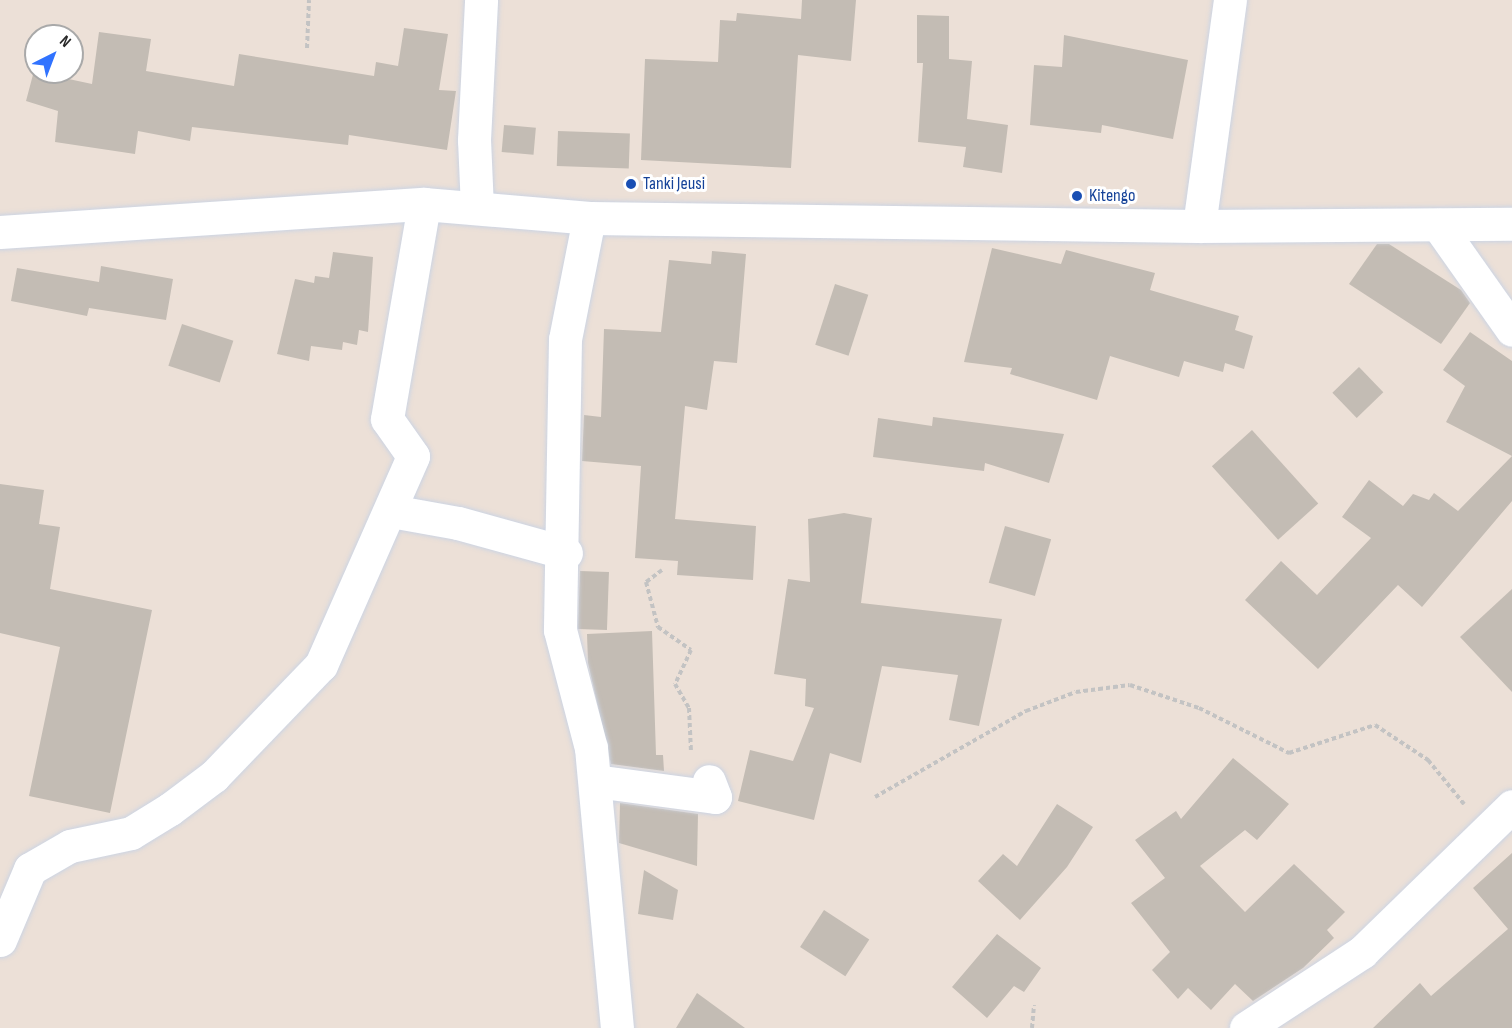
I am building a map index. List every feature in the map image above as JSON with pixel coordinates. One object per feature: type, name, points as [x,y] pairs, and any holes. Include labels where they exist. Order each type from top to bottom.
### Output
[{"type":"street","points":[[477,208],[474,140],[481,0]]},
{"type":"street","points":[[1199,226],[1230,0]]},
{"type":"street","points":[[0,940],[30,869],[70,846],[131,833],[170,809],[214,776],[306,685],[321,665],[391,511],[413,456],[387,419],[424,204]]},
{"type":"street","points":[[0,232],[424,204],[589,218],[1199,226],[1512,224]]},
{"type":"street","points":[[589,218],[565,339],[560,514],[566,553],[560,630],[595,781],[618,1028]]},
{"type":"street","points":[[1438,225],[1512,330]]},
{"type":"street","points":[[391,511],[458,523],[566,553]]},
{"type":"street","points":[[595,781],[715,797],[709,781]]},
{"type":"street","points":[[1246,1028],[1362,952],[1502,817]]},
{"type":"path","points":[[308,48],[309,0]]},
{"type":"path","points":[[662,570],[646,582],[658,627],[691,650],[675,684],[689,708],[688,747],[709,781]]},
{"type":"path","points":[[875,797],[1026,711],[1076,692],[1131,685],[1199,708],[1289,753],[1374,725],[1428,760],[1449,790],[1502,817]]},
{"type":"path","points":[[1032,1028],[1034,1005]]},
{"type":"building","points":[[802,0],[856,0],[851,61],[798,55],[791,168],[641,160],[645,59],[718,62],[720,20],[736,21],[737,13],[801,19]]},
{"type":"building","points":[[917,15],[949,16],[949,59],[972,61],[967,119],[1008,125],[1002,173],[963,167],[966,147],[918,142],[923,63],[917,63]]},
{"type":"building","points":[[404,28],[448,34],[439,90],[456,91],[447,150],[349,135],[348,145],[192,127],[190,141],[138,131],[135,154],[55,142],[58,111],[26,101],[30,84],[92,84],[99,32],[151,39],[146,71],[234,86],[239,54],[374,76],[376,62],[398,66]]},
{"type":"building","points":[[1064,35],[1188,60],[1173,139],[1102,125],[1101,133],[1030,125],[1034,65],[1062,67]]},
{"type":"building","points":[[504,125],[536,128],[534,155],[502,152]]},
{"type":"building","points":[[558,131],[630,134],[629,168],[557,166]]},
{"type":"building","points":[[1377,244],[1389,244],[1461,290],[1470,303],[1441,344],[1349,284]]},
{"type":"building","points":[[992,248],[1061,264],[1066,250],[1155,273],[1150,290],[1239,316],[1235,330],[1253,336],[1244,369],[1225,363],[1223,372],[1184,361],[1179,377],[1110,356],[1097,400],[1010,374],[1012,368],[964,362]]},
{"type":"building","points":[[712,251],[746,254],[737,363],[714,361],[707,410],[685,406],[675,519],[756,526],[753,580],[677,575],[678,561],[635,558],[641,466],[582,461],[584,415],[601,417],[604,329],[661,332],[669,260],[711,264]]},
{"type":"building","points":[[333,252],[373,257],[368,332],[359,330],[357,345],[343,342],[342,350],[311,346],[309,361],[277,354],[295,279],[314,283],[315,276],[329,278]]},
{"type":"building","points":[[101,266],[173,279],[166,320],[89,308],[87,316],[11,301],[17,268],[99,282]]},
{"type":"building","points":[[835,284],[868,295],[849,356],[815,345]]},
{"type":"building","points":[[182,324],[233,341],[220,383],[168,366]]},
{"type":"building","points":[[1470,332],[1512,361],[1512,456],[1446,422],[1465,386],[1443,370]]},
{"type":"building","points":[[1359,367],[1383,392],[1357,418],[1332,393]]},
{"type":"building","points":[[933,417],[1064,434],[1049,483],[985,463],[984,471],[873,457],[878,418],[932,426]]},
{"type":"building","points":[[1252,430],[1318,504],[1278,540],[1212,466]]},
{"type":"building","points":[[1512,456],[1512,501],[1422,607],[1398,585],[1318,669],[1245,600],[1281,561],[1317,595],[1371,538],[1342,517],[1369,480],[1403,506],[1413,494],[1429,500],[1434,493],[1458,511]]},
{"type":"building","points":[[0,484],[44,490],[39,524],[60,527],[50,589],[152,610],[110,813],[29,796],[60,647],[0,633]]},
{"type":"building","points":[[844,513],[872,518],[861,603],[1002,619],[979,726],[949,720],[958,675],[882,666],[861,763],[830,753],[814,820],[738,801],[750,750],[793,761],[814,708],[805,706],[806,679],[774,674],[788,579],[810,582],[808,519]]},
{"type":"building","points":[[1005,526],[1051,539],[1035,596],[989,583]]},
{"type":"building","points":[[580,571],[609,572],[607,630],[578,629]]},
{"type":"building","points":[[1512,589],[1512,692],[1460,637]]},
{"type":"building","points":[[652,631],[656,755],[663,755],[664,771],[611,764],[588,663],[587,634]]},
{"type":"building","points":[[1233,758],[1289,804],[1257,840],[1245,830],[1200,866],[1245,912],[1294,864],[1345,912],[1327,930],[1334,938],[1303,968],[1253,1001],[1235,984],[1211,1010],[1188,988],[1178,999],[1152,970],[1170,952],[1131,903],[1165,878],[1135,840],[1176,811],[1181,819]]},
{"type":"building","points":[[620,803],[698,814],[697,866],[619,843]]},
{"type":"building","points":[[1057,804],[1093,827],[1067,867],[1020,920],[978,881],[1003,854],[1017,866]]},
{"type":"building","points":[[1512,853],[1512,1028],[1373,1028],[1420,983],[1431,996],[1508,929],[1473,888]]},
{"type":"building","points":[[644,870],[678,890],[673,920],[638,914]]},
{"type":"building","points":[[824,910],[869,939],[845,976],[800,947]]},
{"type":"building","points":[[997,934],[1041,968],[1024,992],[1014,986],[987,1018],[952,987]]},
{"type":"building","points":[[697,993],[745,1028],[676,1028]]},
{"type":"place","name":"Tanki Jeusi","points":[[631,184]]},
{"type":"place","name":"Kitengo","points":[[1077,196]]}]
